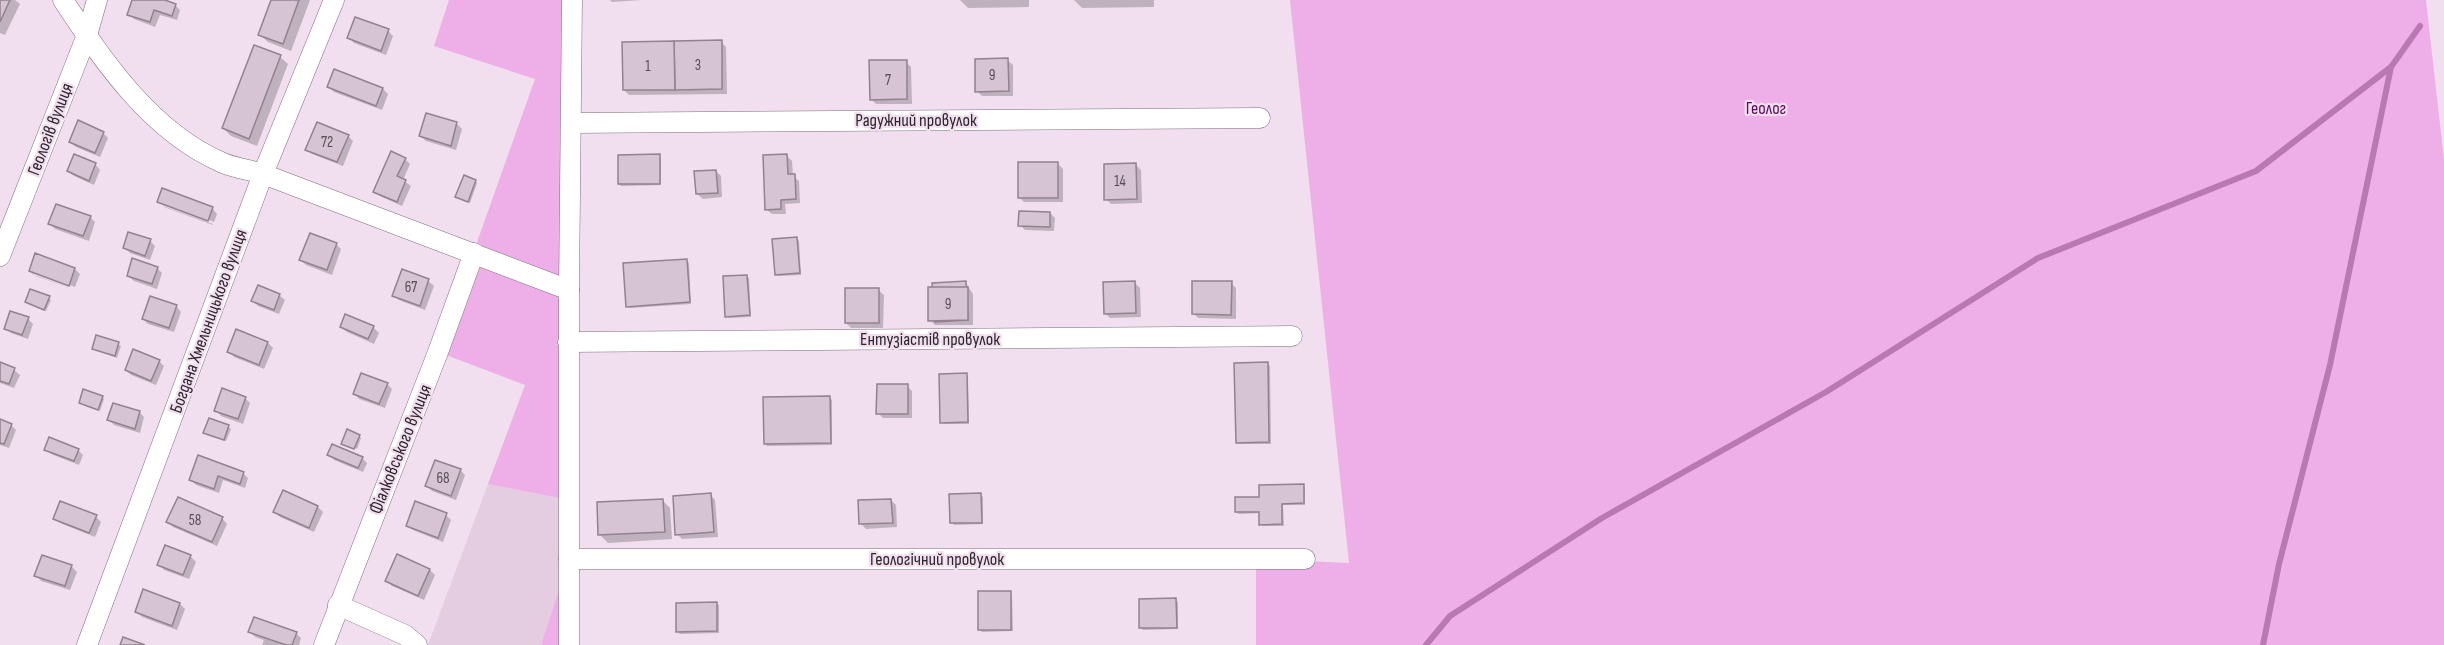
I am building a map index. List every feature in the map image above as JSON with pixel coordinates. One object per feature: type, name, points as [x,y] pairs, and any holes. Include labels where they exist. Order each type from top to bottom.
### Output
[{"type":"street","points":[[63,0],[115,76],[161,122],[190,144],[223,163],[263,174],[568,290]]},
{"type":"street","name":"Геологів вулиця","points":[[0,256],[87,35],[96,0]]},
{"type":"street","name":"Богдана Хмельницького вулиця","points":[[87,645],[263,174],[334,0]]},
{"type":"street","points":[[570,645],[568,290],[572,0]]},
{"type":"street","name":"Радужний провулок","points":[[571,123],[1260,118]]},
{"type":"street","name":"Фіалковського вулиця","points":[[324,645],[474,253]]},
{"type":"street","name":"Ентузіастів провулок","points":[[568,342],[1292,336]]},
{"type":"street","name":"Геологічний провулок","points":[[569,559],[1305,559]]},
{"type":"street","points":[[338,605],[405,635],[417,645]]},
{"type":"shaded area","points":[[488,484],[570,500],[569,559],[541,645],[428,645]]},
{"type":"green space","points":[[449,0],[572,0],[570,500],[488,484],[525,385],[438,352],[535,79],[434,46]]},
{"type":"green space","name":"Геолог","points":[[1290,0],[2426,0],[2444,160],[2444,645],[1256,645],[1256,559],[1349,563]]},
{"type":"green space","points":[[569,559],[569,645],[541,645]]},
{"type":"building","points":[[0,0],[10,0],[0,22]]},
{"type":"building","points":[[132,0],[165,0],[176,4],[172,16],[154,10],[150,22],[127,15]]},
{"type":"building","points":[[271,0],[299,0],[283,44],[258,35]]},
{"type":"building","points":[[355,17],[389,29],[381,51],[347,38]]},
{"type":"building","points":[[722,40],[722,89],[675,90],[674,41]]},
{"type":"building","points":[[674,41],[675,90],[623,90],[622,42]]},
{"type":"building","points":[[254,45],[281,55],[249,139],[222,128]]},
{"type":"building","points":[[1008,58],[1009,91],[975,92],[975,59]]},
{"type":"building","points":[[869,60],[907,60],[907,99],[870,100]]},
{"type":"building","points":[[334,69],[383,88],[376,106],[327,87]]},
{"type":"building","points":[[426,113],[457,122],[451,146],[419,136]]},
{"type":"building","points":[[78,120],[104,132],[95,153],[69,142]]},
{"type":"building","points":[[317,122],[349,135],[337,162],[305,150]]},
{"type":"building","points":[[391,151],[406,158],[397,176],[406,180],[397,202],[373,192]]},
{"type":"building","points":[[74,154],[96,163],[89,181],[67,171]]},
{"type":"building","points":[[660,154],[660,184],[618,184],[618,155]]},
{"type":"building","points":[[787,154],[788,174],[795,174],[796,199],[781,200],[781,209],[765,210],[763,155]]},
{"type":"building","points":[[1018,162],[1058,162],[1058,198],[1018,198]]},
{"type":"building","points":[[1136,163],[1137,199],[1104,200],[1104,164]]},
{"type":"building","points":[[716,170],[718,193],[696,194],[694,171]]},
{"type":"building","points":[[464,175],[476,180],[468,202],[455,197]]},
{"type":"building","points":[[162,188],[213,207],[208,221],[157,202]]},
{"type":"building","points":[[56,204],[91,216],[83,236],[48,224]]},
{"type":"building","points":[[1019,211],[1050,212],[1050,227],[1018,226]]},
{"type":"building","points":[[128,232],[151,239],[145,256],[123,248]]},
{"type":"building","points":[[310,233],[337,243],[327,270],[299,260]]},
{"type":"building","points":[[797,237],[800,273],[775,275],[772,239]]},
{"type":"building","points":[[35,253],[75,268],[69,286],[29,271]]},
{"type":"building","points":[[132,258],[158,267],[152,284],[127,276]]},
{"type":"building","points":[[687,259],[690,302],[626,307],[623,263]]},
{"type":"building","points":[[402,269],[429,279],[420,306],[392,296]]},
{"type":"building","points":[[747,275],[750,315],[725,317],[723,276]]},
{"type":"building","points":[[966,281],[968,320],[935,322],[932,283]]},
{"type":"building","points":[[1135,281],[1136,313],[1104,314],[1103,282]]},
{"type":"building","points":[[1192,281],[1232,281],[1231,315],[1192,314]]},
{"type":"building","points":[[258,285],[280,294],[274,310],[251,301]]},
{"type":"building","points":[[928,287],[968,287],[968,320],[928,321]]},
{"type":"building","points":[[845,288],[879,288],[879,323],[845,323]]},
{"type":"building","points":[[30,289],[50,296],[44,310],[25,302]]},
{"type":"building","points":[[150,296],[177,305],[169,328],[142,319]]},
{"type":"building","points":[[10,311],[29,317],[22,335],[4,329]]},
{"type":"building","points":[[345,314],[374,326],[368,339],[340,327]]},
{"type":"building","points":[[236,329],[268,342],[259,365],[227,352]]},
{"type":"building","points":[[96,335],[119,342],[115,356],[92,349]]},
{"type":"building","points":[[133,349],[160,360],[151,381],[125,370]]},
{"type":"building","points":[[0,362],[15,368],[9,384],[0,381]]},
{"type":"building","points":[[1268,362],[1269,442],[1236,443],[1234,363]]},
{"type":"building","points":[[361,373],[388,383],[379,404],[353,394]]},
{"type":"building","points":[[967,373],[968,422],[940,423],[939,374]]},
{"type":"building","points":[[877,384],[908,384],[908,414],[876,414]]},
{"type":"building","points":[[222,388],[246,397],[238,419],[214,411]]},
{"type":"building","points":[[83,389],[103,396],[98,410],[79,403]]},
{"type":"building","points":[[830,396],[831,443],[764,444],[763,397]]},
{"type":"building","points":[[113,403],[140,411],[135,429],[107,420]]},
{"type":"building","points":[[209,418],[229,425],[224,440],[203,433]]},
{"type":"building","points":[[0,419],[12,424],[4,444],[0,443]]},
{"type":"building","points":[[347,429],[360,435],[354,449],[341,444]]},
{"type":"building","points":[[49,437],[79,449],[74,461],[44,450]]},
{"type":"building","points":[[332,444],[363,457],[358,468],[327,455]]},
{"type":"building","points":[[198,455],[244,472],[240,484],[218,476],[214,489],[189,480]]},
{"type":"building","points":[[435,460],[461,469],[451,496],[425,486]]},
{"type":"building","points":[[1304,484],[1304,503],[1282,504],[1282,524],[1259,525],[1259,512],[1235,512],[1235,497],[1259,497],[1259,485]]},
{"type":"building","points":[[283,490],[318,506],[309,528],[273,512]]},
{"type":"building","points":[[711,493],[714,532],[675,535],[673,496]]},
{"type":"building","points":[[981,493],[982,523],[950,523],[949,494]]},
{"type":"building","points":[[178,497],[223,517],[212,542],[166,522]]},
{"type":"building","points":[[663,499],[665,532],[598,535],[597,502]]},
{"type":"building","points":[[891,499],[893,523],[859,524],[858,500]]},
{"type":"building","points":[[60,501],[97,515],[89,533],[53,519]]},
{"type":"building","points":[[415,501],[447,513],[438,538],[406,526]]},
{"type":"building","points":[[165,545],[191,555],[183,575],[157,565]]},
{"type":"building","points":[[397,554],[430,569],[418,596],[385,581]]},
{"type":"building","points":[[42,555],[72,565],[65,586],[34,576]]},
{"type":"building","points":[[143,589],[180,603],[172,626],[135,612]]},
{"type":"building","points":[[978,591],[1011,591],[1011,630],[978,630]]},
{"type":"building","points":[[1176,598],[1177,628],[1139,628],[1139,599]]},
{"type":"building","points":[[717,602],[717,631],[676,632],[676,603]]},
{"type":"building","points":[[254,617],[297,632],[292,645],[248,632]]},
{"type":"building","points":[[123,637],[145,645],[120,645]]},
{"type":"waterway","points":[[1426,645],[1450,616],[1602,518],[1826,392],[2038,258],[2256,171],[2391,67],[2420,26]]},
{"type":"waterway","points":[[2263,645],[2279,564],[2330,365],[2391,67]]}]
